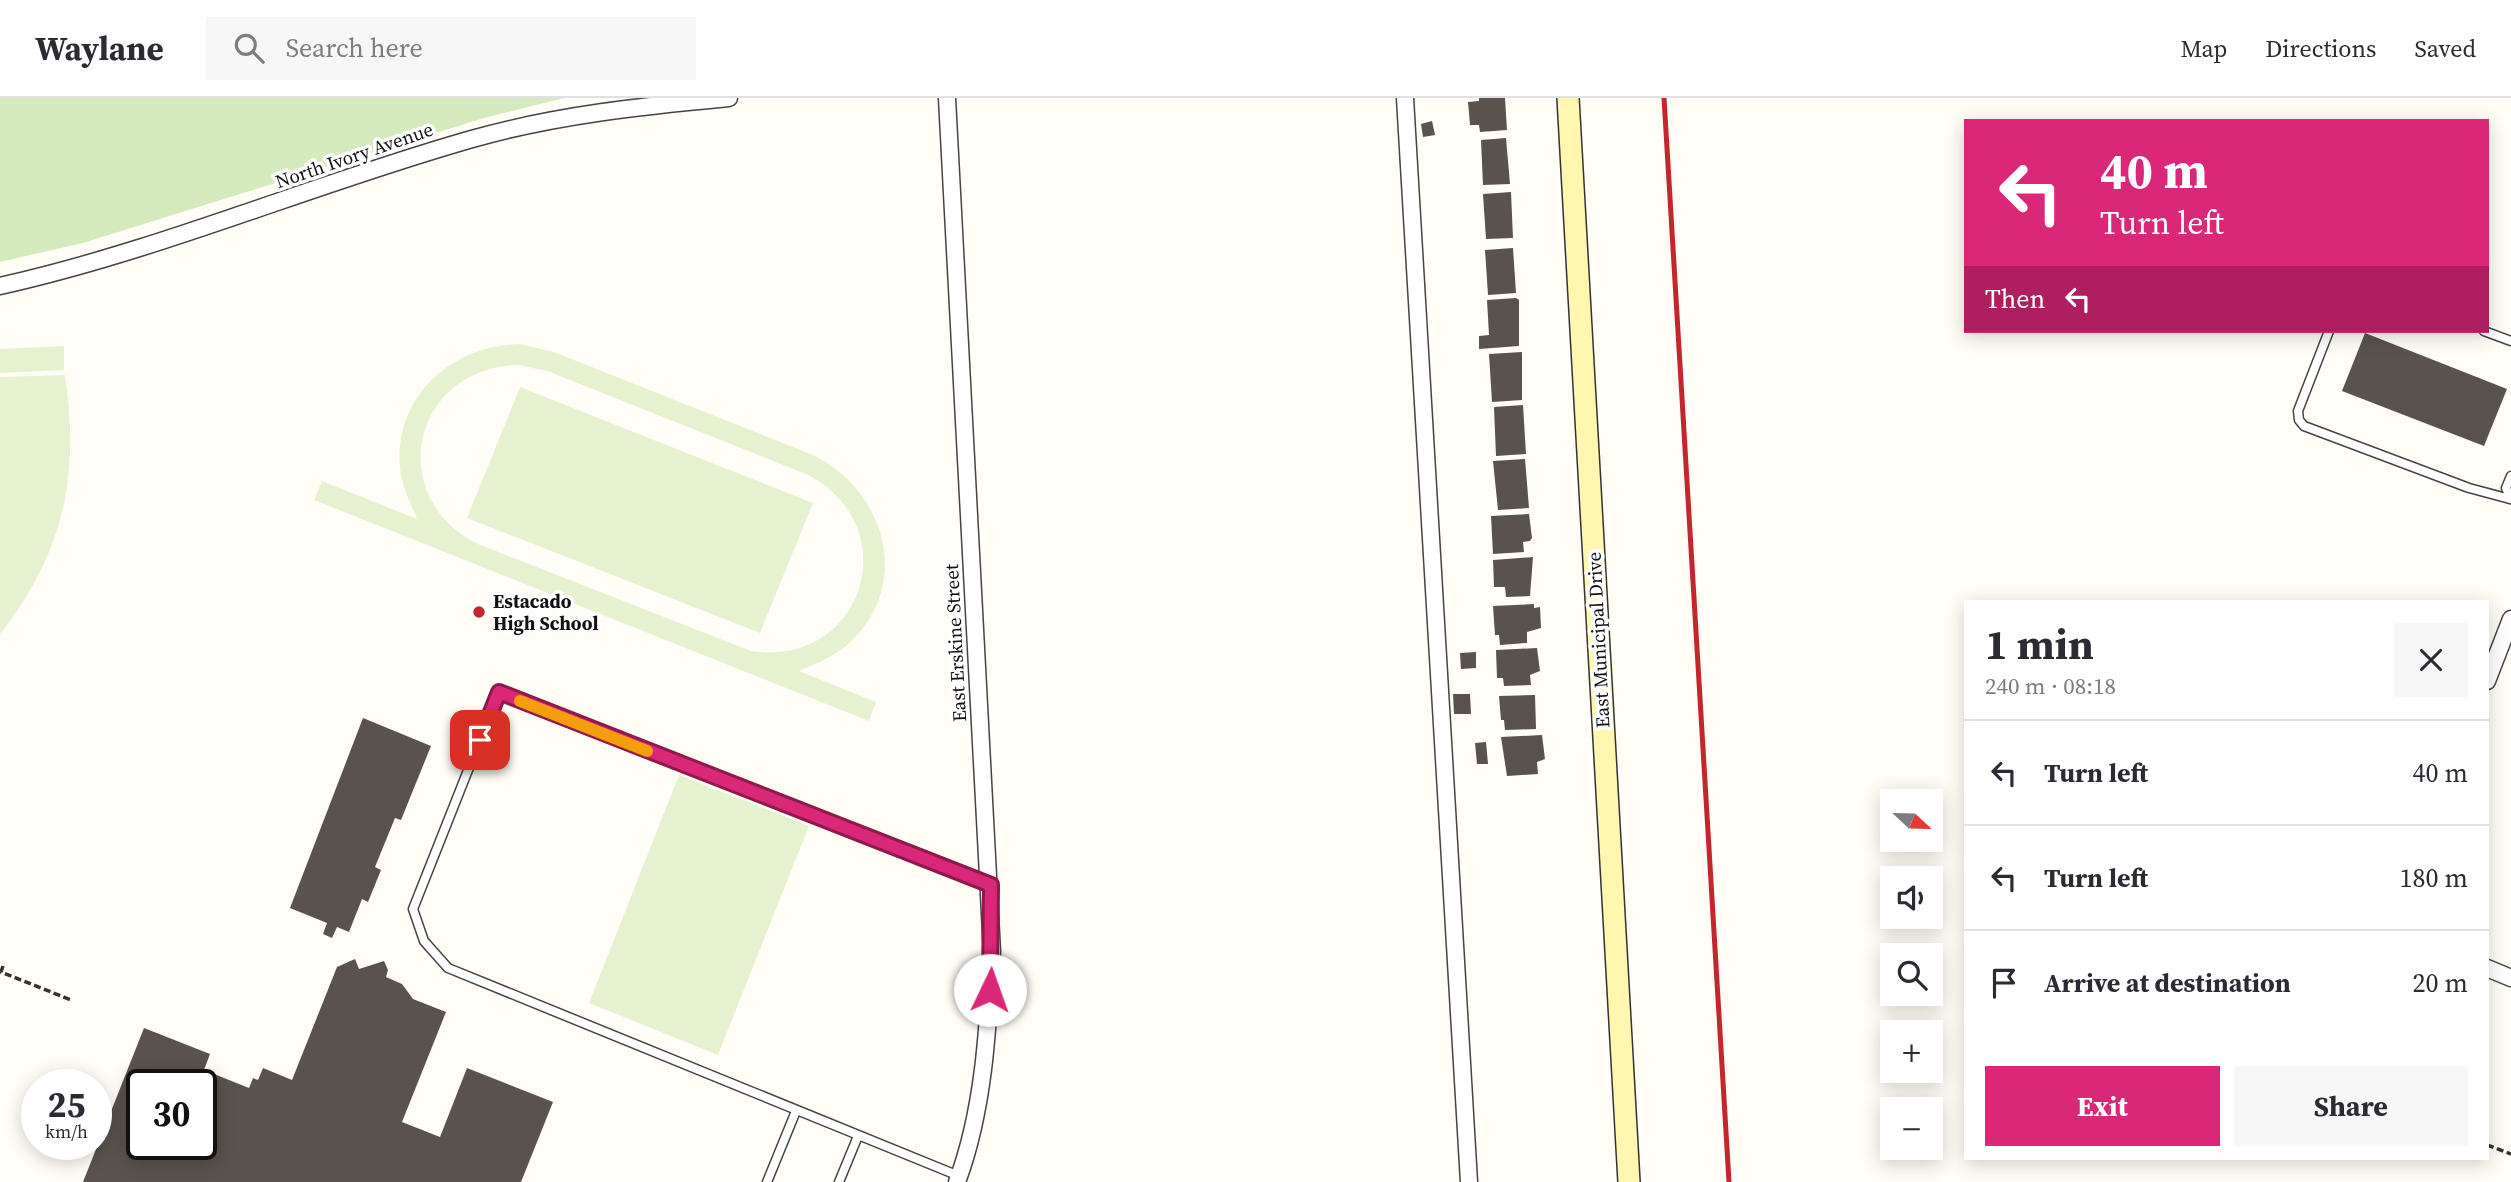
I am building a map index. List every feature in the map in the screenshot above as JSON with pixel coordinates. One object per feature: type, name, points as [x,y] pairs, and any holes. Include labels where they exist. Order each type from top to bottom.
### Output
[{"type":"street","name":"North Ivory Avenue","points":[[0,286],[118,256],[475,138],[544,121],[729,98]]},
{"type":"street","name":"East Erskine Street","points":[[947,98],[991,885],[992,952],[984,1062],[958,1179]]},
{"type":"street","points":[[1405,98],[1469,1182]]},
{"type":"street","name":"East Municipal Drive","points":[[1568,98],[1629,1182]]},
{"type":"street","points":[[2489,676],[2511,619]]},
{"type":"street","points":[[2489,969],[2511,978]]},
{"type":"lane","points":[[2328,333],[2298,411],[2299,420],[2304,426],[2469,488],[2511,499]]},
{"type":"lane","points":[[2489,333],[2511,341]]},
{"type":"lane","points":[[2511,476],[2506,488],[2511,499]]},
{"type":"lane","points":[[958,1179],[448,968],[424,942],[413,909],[499,692],[991,885]]},
{"type":"lane","points":[[767,1182],[796,1111]]},
{"type":"lane","points":[[839,1182],[858,1136]]},
{"type":"path","points":[[3,967],[1,972],[71,1000]]},
{"type":"path","points":[[2489,1146],[2511,1154]]},
{"type":"green space","points":[[0,98],[564,98],[484,118],[83,243],[0,262]]},
{"type":"green space","points":[[520,344],[554,352],[813,455],[839,471],[859,492],[874,516],[883,543],[885,570],[880,597],[867,623],[846,646],[799,671],[876,702],[869,721],[314,500],[322,481],[417,519],[404,488],[400,468],[401,442],[407,418],[417,397],[432,379],[472,354],[495,347]],"holes":[[[518,365],[547,371],[806,474],[838,497],[856,526],[863,557],[859,588],[845,616],[822,638],[790,650],[751,651],[478,544],[448,523],[429,496],[421,467],[423,438],[434,410],[454,387],[482,371]]]},
{"type":"green space","points":[[64,346],[64,370],[0,373],[0,349]]},
{"type":"green space","points":[[65,375],[70,447],[62,512],[53,543],[39,573],[0,634],[0,377]]},
{"type":"green space","points":[[520,387],[813,503],[760,633],[467,518]]},
{"type":"green space","points":[[679,775],[809,826],[718,1055],[589,1003]]},
{"type":"building","points":[[1479,98],[1505,98],[1507,130],[1480,132],[1479,125],[1470,125],[1468,102],[1479,101]]},
{"type":"building","points":[[1432,121],[1435,135],[1423,137],[1421,124]]},
{"type":"building","points":[[1506,138],[1510,184],[1483,185],[1481,140]]},
{"type":"building","points":[[1511,192],[1513,238],[1486,239],[1483,194]]},
{"type":"building","points":[[1513,248],[1516,293],[1488,295],[1485,250]]},
{"type":"building","points":[[1487,300],[1519,300],[1519,346],[1479,349],[1479,336],[1489,335]]},
{"type":"building","points":[[2365,333],[2507,389],[2484,446],[2342,391]]},
{"type":"building","points":[[1522,352],[1522,400],[1492,402],[1489,354]]},
{"type":"building","points":[[1523,405],[1526,454],[1496,456],[1494,407]]},
{"type":"building","points":[[1525,459],[1529,508],[1498,510],[1493,461]]},
{"type":"building","points":[[1529,514],[1532,538],[1523,542],[1524,552],[1493,554],[1491,516]]},
{"type":"building","points":[[1533,557],[1530,596],[1506,597],[1505,587],[1494,587],[1493,560]]},
{"type":"building","points":[[1534,604],[1534,608],[1540,607],[1541,628],[1527,632],[1527,643],[1500,645],[1499,635],[1495,635],[1493,606]]},
{"type":"building","points":[[1537,648],[1540,671],[1530,675],[1531,685],[1504,686],[1503,678],[1497,678],[1496,650]]},
{"type":"building","points":[[1476,652],[1476,668],[1461,669],[1460,653]]},
{"type":"building","points":[[1453,694],[1470,694],[1471,714],[1454,714]]},
{"type":"building","points":[[1535,695],[1536,729],[1505,730],[1504,720],[1501,720],[1499,696]]},
{"type":"building","points":[[363,718],[431,746],[401,820],[395,818],[375,867],[381,870],[368,902],[362,899],[349,932],[337,927],[332,938],[323,934],[327,923],[290,908]]},
{"type":"building","points":[[1542,735],[1545,759],[1537,762],[1538,774],[1507,776],[1501,737]]},
{"type":"building","points":[[1486,742],[1488,764],[1477,764],[1475,743]]},
{"type":"building","points":[[355,959],[359,969],[384,961],[388,970],[386,977],[402,984],[413,999],[446,1012],[402,1122],[440,1137],[467,1068],[553,1102],[521,1182],[83,1182],[92,1160],[112,1160],[112,1109],[126,1073],[126,1160],[217,1160],[217,1075],[249,1088],[253,1078],[258,1080],[263,1068],[292,1080],[337,967]]},
{"type":"building","points":[[144,1028],[210,1054],[204,1069],[128,1069]]},
{"type":"railway","points":[[1664,98],[1729,1182]]},
{"type":"slow traffic","points":[[520,701],[647,751]]},
{"type":"place","name":"Estacado High School","points":[[479,612]]},
{"type":"route","points":[[480,740],[499,692],[991,885],[990,990]]}]
